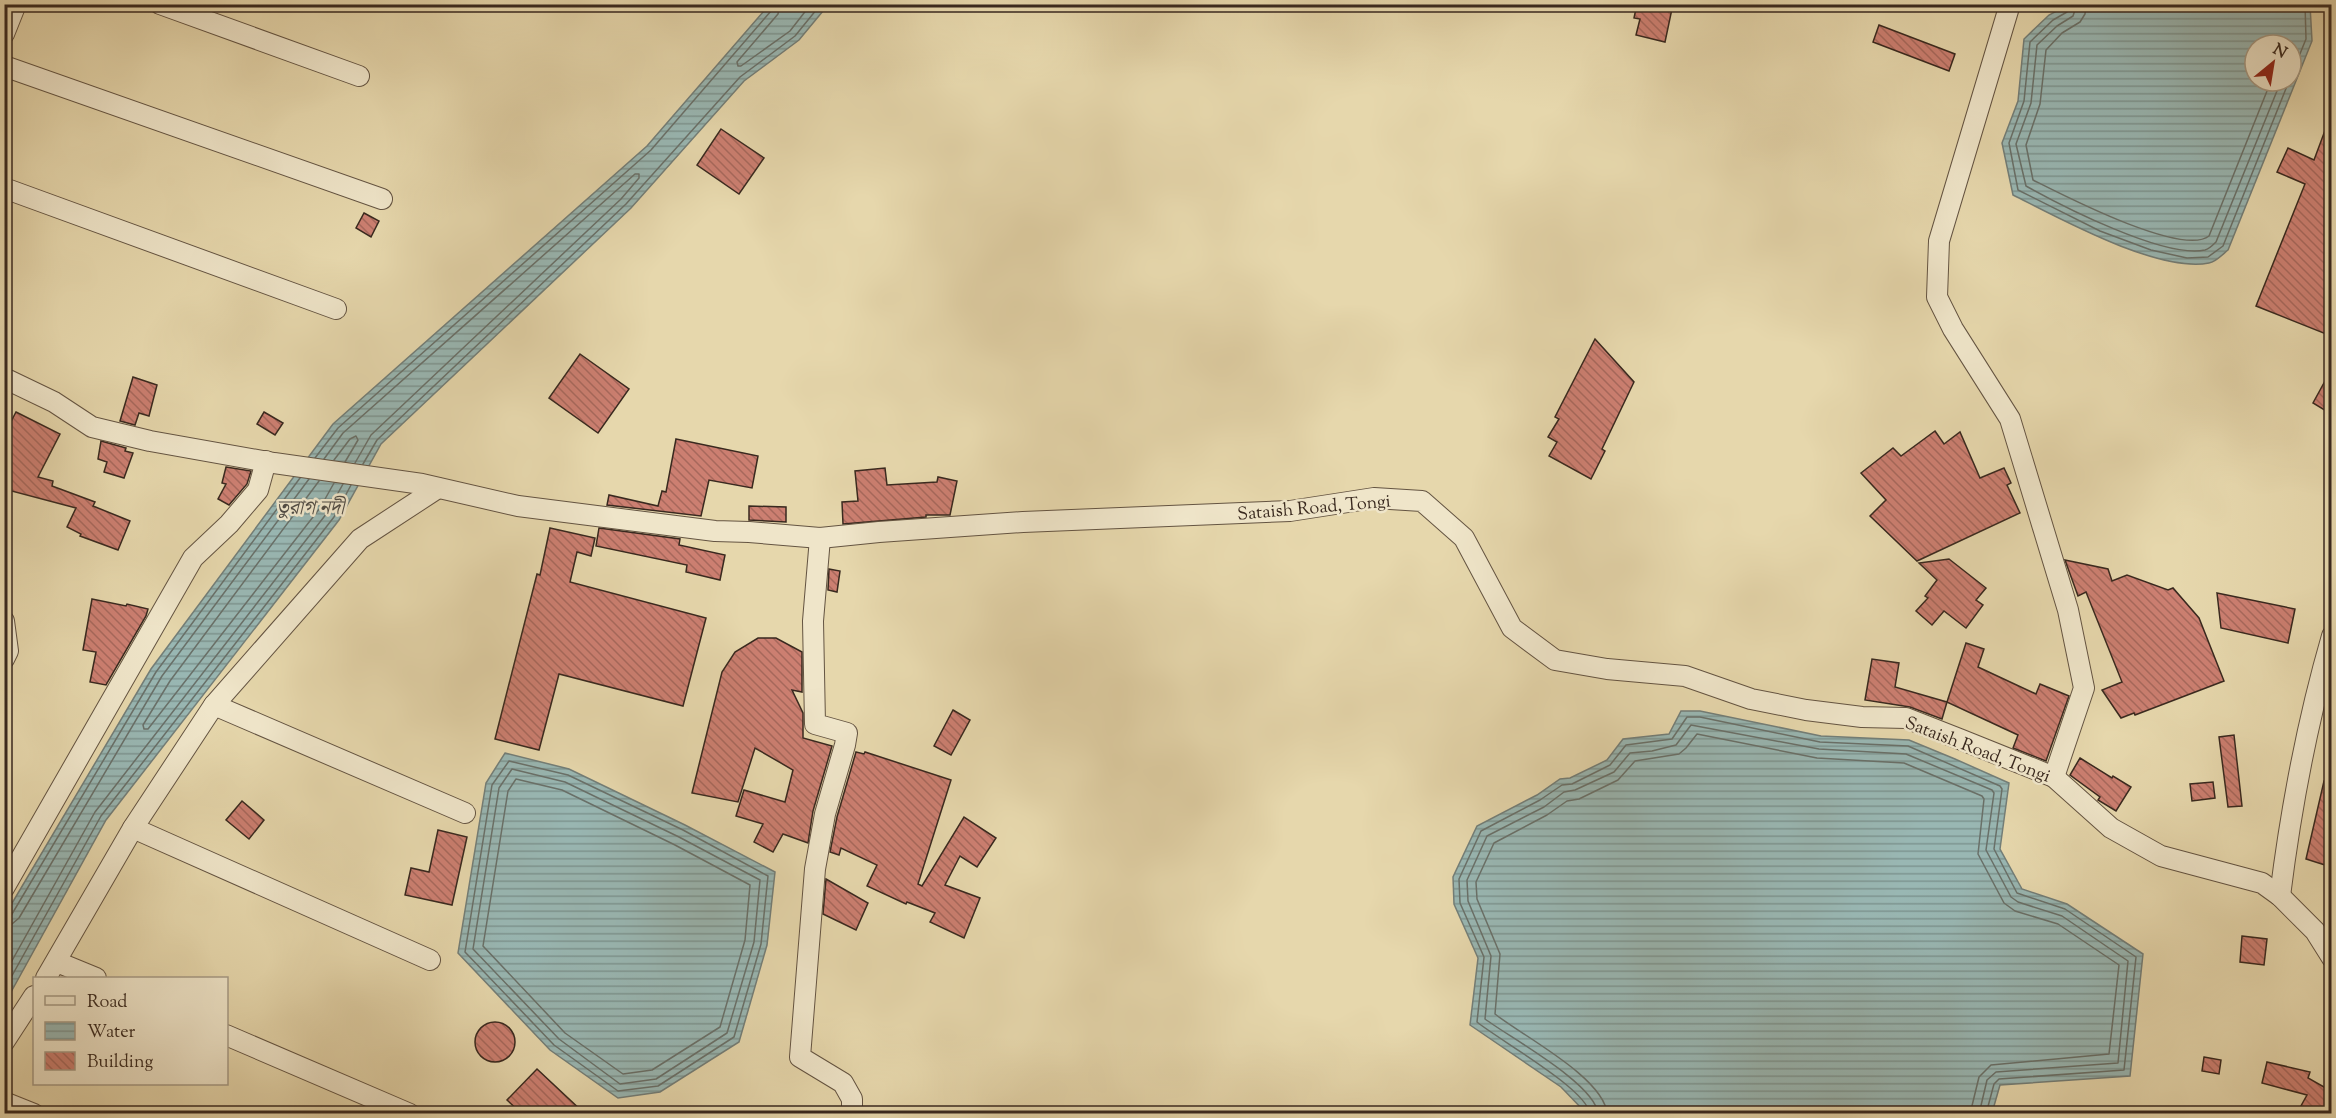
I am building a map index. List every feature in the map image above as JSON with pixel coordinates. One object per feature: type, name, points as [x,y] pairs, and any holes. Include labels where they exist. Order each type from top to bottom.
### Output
[{"type":"street","points":[[4,34],[16,4]]},
{"type":"street","points":[[160,4],[359,76]]},
{"type":"street","points":[[2010,4],[1939,241],[1937,297],[1953,329],[2010,419],[2068,610],[2084,688],[2054,777]]},
{"type":"street","points":[[4,66],[382,199]]},
{"type":"street","points":[[4,188],[336,309]]},
{"type":"street","name":"Sataish Road, Tongi","points":[[4,378],[54,402],[92,427],[150,441],[430,486],[518,506],[715,531],[820,538],[1023,522],[1290,511],[1374,498],[1422,501],[1464,538],[1512,628],[1555,660],[1607,669],[1685,676],[1751,699],[1806,710],[1862,717],[1906,718],[2054,777],[2111,828],[2161,856],[2262,883],[2280,896],[2315,931],[2331,958]]},
{"type":"street","points":[[4,888],[186,568],[258,490],[270,462]]},
{"type":"street","points":[[47,977],[133,828],[214,705],[360,539],[430,486]]},
{"type":"street","points":[[820,538],[813,621],[815,724],[847,733],[825,814],[815,868],[800,1057],[843,1083],[852,1099],[852,1113]]},
{"type":"street","points":[[4,621],[8,651],[4,659]]},
{"type":"street","points":[[2280,896],[2289,823],[2315,696],[2331,636]]},
{"type":"street","points":[[214,705],[465,813]]},
{"type":"street","points":[[133,828],[430,960]]},
{"type":"street","points":[[57,962],[94,977]]},
{"type":"street","points":[[4,1042],[33,998]]},
{"type":"street","points":[[228,1036],[385,1108],[410,1113]]},
{"type":"street","points":[[4,1101],[34,1113]]},
{"type":"water","name":"তুরাগ নদী","points":[[769,5],[828,5],[799,40],[744,81],[631,208],[381,444],[339,520],[106,820],[5,1003],[5,915],[151,669],[333,424],[647,146]]},
{"type":"water","points":[[2068,5],[2310,5],[2312,41],[2303,63],[2303,33],[2243,33],[2243,93],[2291,93],[2228,250],[2217,260],[2209,263],[2188,264],[2163,260],[2109,241],[2013,195],[2002,143],[2018,101],[2024,39],[2049,15]]},
{"type":"water","points":[[1681,711],[1700,711],[1821,736],[1909,740],[2009,783],[2000,849],[2022,889],[2067,904],[2143,954],[2130,1076],[2000,1085],[1992,1113],[1586,1113],[1561,1087],[1470,1025],[1478,958],[1454,904],[1453,877],[1477,826],[1537,795],[1560,779],[1570,778],[1607,760],[1623,739],[1669,734]]},
{"type":"water","points":[[505,753],[569,769],[775,872],[767,945],[739,1042],[660,1092],[618,1098],[550,1050],[458,953],[486,783]]},
{"type":"building","points":[[1637,4],[1673,4],[1665,42],[1636,35],[1640,19],[1634,18]]},
{"type":"building","points":[[1879,25],[1955,54],[1949,71],[1873,42]]},
{"type":"building","points":[[2330,117],[2331,336],[2256,306],[2305,184],[2277,172],[2288,148],[2314,160]]},
{"type":"building","points":[[721,129],[764,158],[739,194],[697,165]]},
{"type":"building","points":[[364,213],[379,221],[371,237],[356,228]]},
{"type":"building","points":[[1595,339],[1634,382],[1602,449],[1605,451],[1591,479],[1549,456],[1557,442],[1548,437],[1559,419],[1555,417]]},
{"type":"building","points":[[580,354],[629,389],[598,433],[549,398]]},
{"type":"building","points":[[2331,370],[2331,414],[2313,403]]},
{"type":"building","points":[[133,377],[157,385],[149,416],[139,413],[135,425],[120,421]]},
{"type":"building","points":[[16,412],[60,434],[38,477],[53,481],[52,486],[95,502],[93,506],[130,521],[118,550],[80,536],[81,534],[67,527],[76,508],[4,489],[4,435]]},
{"type":"building","points":[[264,412],[283,423],[275,435],[257,424]]},
{"type":"building","points":[[1935,431],[1944,444],[1960,432],[1980,478],[2004,468],[2011,483],[2007,485],[2020,513],[1917,561],[1870,516],[1886,500],[1861,473],[1893,448],[1901,456]]},
{"type":"building","points":[[676,439],[758,456],[752,488],[709,480],[701,516],[607,505],[609,495],[658,506],[662,491],[666,492]]},
{"type":"building","points":[[101,441],[126,448],[125,451],[133,453],[124,478],[104,472],[107,462],[98,459]]},
{"type":"building","points":[[226,467],[251,471],[247,484],[229,505],[218,499],[226,484],[222,483]]},
{"type":"building","points":[[885,468],[887,485],[937,482],[938,477],[957,481],[950,515],[926,515],[926,517],[843,524],[842,502],[858,501],[855,471]]},
{"type":"building","points":[[749,506],[786,507],[786,522],[749,520]]},
{"type":"building","points":[[550,528],[595,538],[591,556],[577,552],[570,582],[706,618],[683,706],[559,674],[539,750],[495,739],[537,574],[540,575]]},
{"type":"building","points":[[599,528],[680,539],[679,545],[725,555],[720,580],[686,572],[687,565],[596,546]]},
{"type":"building","points":[[1949,559],[1986,588],[1976,600],[1983,605],[1966,628],[1944,611],[1932,625],[1916,611],[1928,598],[1925,596],[1937,580],[1919,563]]},
{"type":"building","points":[[2065,560],[2108,569],[2112,581],[2127,575],[2168,590],[2173,588],[2199,618],[2224,681],[2135,715],[2134,713],[2121,718],[2102,690],[2122,682],[2086,592],[2078,596]]},
{"type":"building","points":[[829,569],[840,571],[837,592],[828,590]]},
{"type":"building","points":[[2217,593],[2295,609],[2288,643],[2221,628]]},
{"type":"building","points":[[92,599],[148,609],[106,685],[90,682],[96,652],[83,650]]},
{"type":"building","points":[[758,638],[776,638],[802,652],[802,692],[792,690],[803,713],[803,738],[832,746],[813,811],[808,843],[783,834],[773,852],[754,842],[763,824],[736,816],[744,790],[785,802],[793,770],[755,748],[738,802],[692,793],[722,672],[735,652]]},
{"type":"building","points":[[1966,643],[1984,649],[1978,667],[2036,694],[2040,684],[2069,696],[2046,761],[2013,748],[2018,735],[1947,702]]},
{"type":"building","points":[[1872,659],[1899,663],[1895,687],[1947,702],[1942,719],[1910,707],[1865,700]]},
{"type":"building","points":[[953,710],[970,720],[951,755],[934,746]]},
{"type":"building","points":[[2234,735],[2242,806],[2228,807],[2219,737]]},
{"type":"building","points":[[856,752],[864,754],[865,752],[951,780],[918,884],[922,886],[964,817],[996,838],[977,867],[960,856],[945,885],[980,898],[964,938],[930,922],[935,913],[907,902],[906,904],[867,886],[877,865],[841,848],[839,855],[830,852],[837,817]]},
{"type":"building","points":[[2080,758],[2131,787],[2116,811],[2098,800],[2100,797],[2070,775]]},
{"type":"building","points":[[2324,781],[2331,782],[2331,846],[2325,865],[2306,859]]},
{"type":"building","points":[[2213,782],[2215,798],[2192,801],[2190,784]]},
{"type":"building","points":[[242,801],[264,820],[249,839],[226,820]]},
{"type":"building","points":[[438,830],[467,837],[452,905],[405,895],[411,868],[429,872]]},
{"type":"building","points":[[826,879],[868,903],[856,930],[823,914]]},
{"type":"building","points":[[2242,936],[2267,939],[2264,965],[2240,962]]},
{"type":"building","points":[[495,1022],[509,1028],[515,1042],[509,1056],[495,1062],[481,1056],[475,1042],[481,1028]]},
{"type":"building","points":[[2204,1057],[2221,1060],[2219,1074],[2202,1071]]},
{"type":"building","points":[[2267,1062],[2310,1072],[2308,1078],[2331,1091],[2331,1113],[2297,1113],[2307,1095],[2262,1083]]},
{"type":"building","points":[[537,1069],[584,1113],[521,1113],[507,1100]]}]
